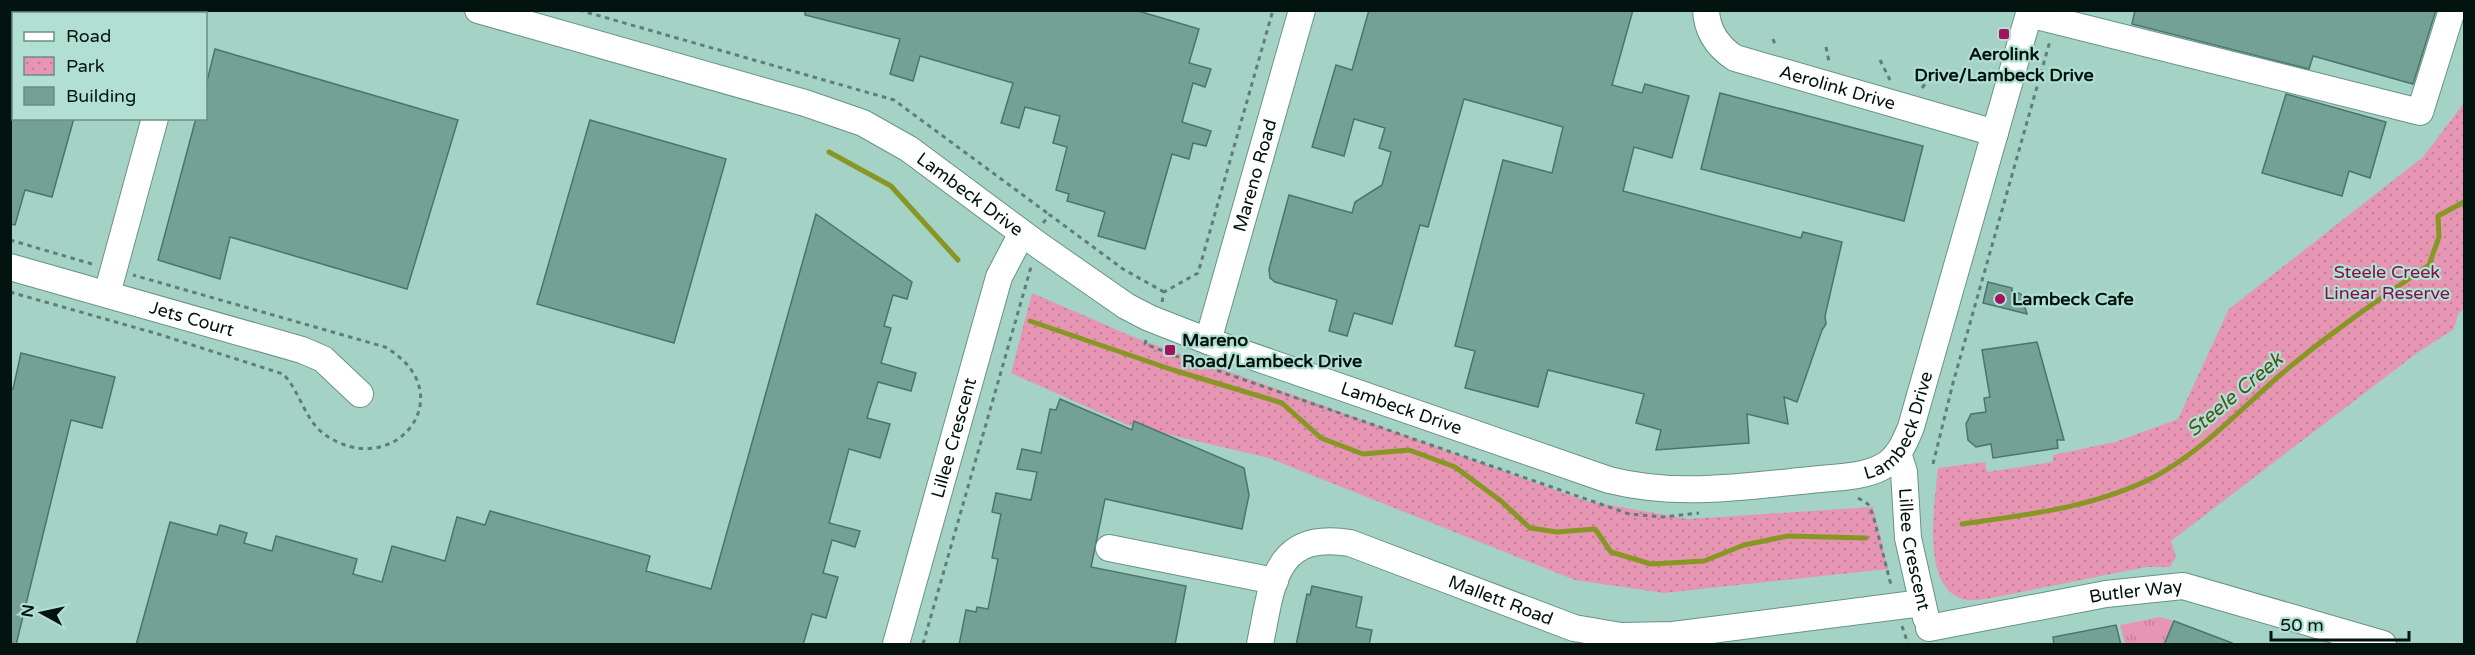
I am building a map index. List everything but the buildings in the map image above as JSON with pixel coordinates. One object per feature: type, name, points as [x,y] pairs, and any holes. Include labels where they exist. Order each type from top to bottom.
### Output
[{"type":"street","name":"Lambeck Drive","points":[[478,10],[805,103],[864,123],[909,149],[1126,306],[1158,322],[1609,480],[1650,489],[1714,490],[1872,471],[1884,466],[1898,453],[1911,427],[2029,12]]},
{"type":"street","name":"Mareno Road","points":[[1208,341],[1302,10]]},
{"type":"street","name":"Aerolink Drive","points":[[1706,10],[1710,29],[1716,41],[1735,58],[1995,133]]},
{"type":"street","points":[[2029,12],[2056,21],[2420,112],[2452,10]]},
{"type":"street","points":[[107,294],[154,120]]},
{"type":"street","name":"Lillee Crescent","points":[[896,645],[999,277],[1030,238]]},
{"type":"street","name":"Jets Court","points":[[10,267],[302,350],[323,359],[360,394]]},
{"type":"street","name":"Lillee Crescent","points":[[1898,453],[1904,472],[1906,520],[1922,603],[1932,636]]},
{"type":"street","name":"Mallett Road","points":[[1260,645],[1279,568],[1290,554],[1306,543],[1328,539],[1350,543],[1574,628],[1613,635],[1673,635],[1922,603]]},
{"type":"street","points":[[1109,548],[1275,581]]},
{"type":"street","name":"Butler Way","points":[[1932,636],[2106,594],[2183,586],[2377,644]]},
{"type":"path","points":[[923,645],[1030,238],[1050,215],[1123,269],[1164,292],[1198,273],[1273,10]]},
{"type":"path","points":[[1933,464],[1953,383],[2056,21]]},
{"type":"green space","name":"Steele Creek Linear Reserve","points":[[2464,103],[2464,308],[2458,314],[2454,329],[2417,353],[2171,541],[2176,557],[2170,567],[2146,567],[1986,599],[1967,600],[1952,593],[1942,581],[1936,564],[1933,544],[1938,468],[1985,462],[1987,472],[2053,462],[2053,455],[2115,442],[2178,419],[2229,309],[2423,157]]},
{"type":"green space","points":[[1032,293],[1136,338],[1586,501],[1688,519],[1873,507],[1888,569],[1664,593],[1575,580],[1269,458],[1128,425],[1011,373]]},
{"type":"green space","points":[[2160,617],[2174,621],[2169,644],[2125,644],[2120,625]]},
{"type":"waterway","name":"Steele Creek","points":[[829,152],[891,186],[958,260]]},
{"type":"waterway","name":"Steele Creek","points":[[1962,524],[2036,513],[2086,502],[2133,487],[2173,466],[2205,442],[2315,347],[2429,265],[2439,237],[2438,216],[2464,202]]},
{"type":"waterway","name":"Steele Creek","points":[[1030,321],[1173,370],[1282,403],[1321,438],[1363,454],[1409,450],[1455,467],[1501,501],[1530,528],[1557,532],[1595,529],[1611,552],[1651,564],[1704,561],[1744,545],[1788,536],[1866,538]]},
{"type":"place","name":"Aerolink Drive/Lambeck Drive","points":[[2004,34]]},
{"type":"place","name":"Lambeck Cafe","points":[[2000,299]]},
{"type":"place","name":"Mareno Road/Lambeck Drive","points":[[1170,350]]}]
